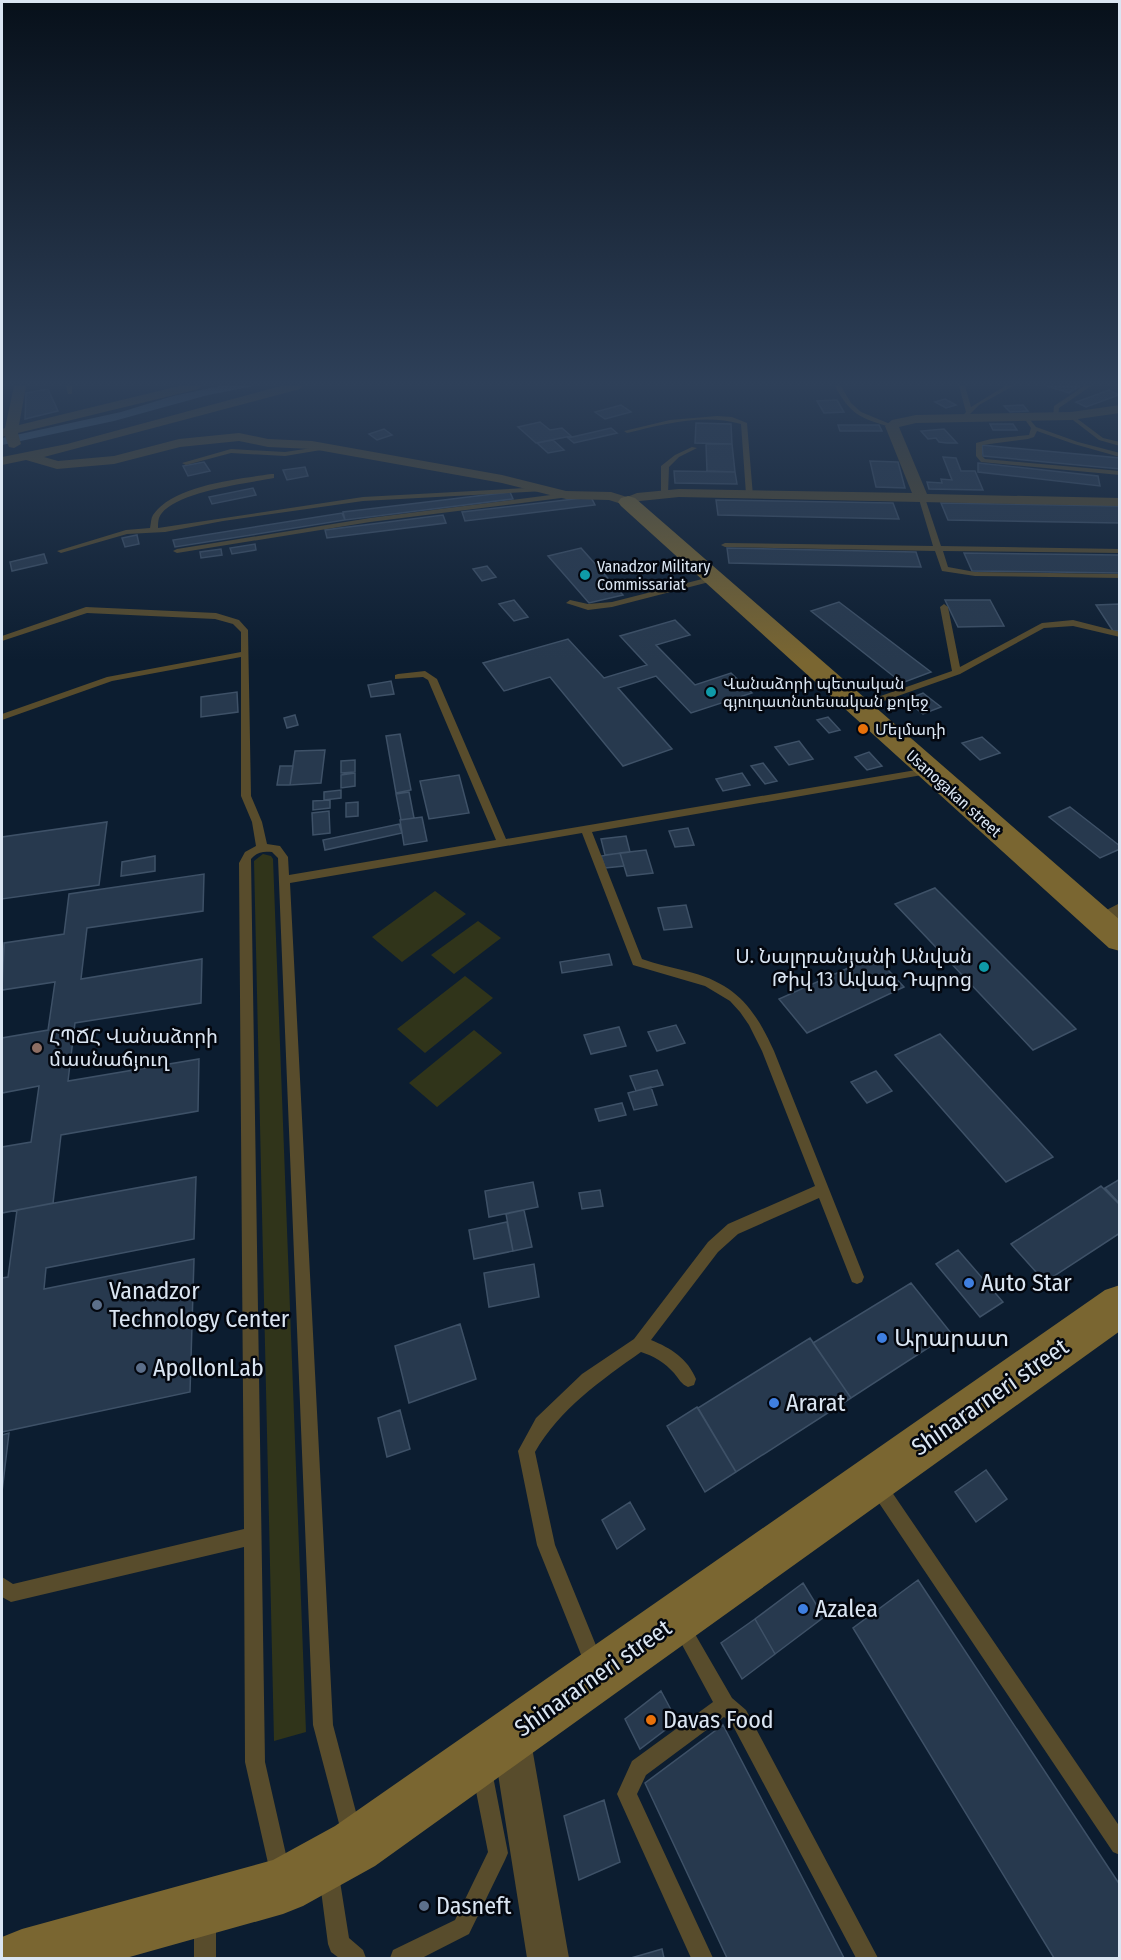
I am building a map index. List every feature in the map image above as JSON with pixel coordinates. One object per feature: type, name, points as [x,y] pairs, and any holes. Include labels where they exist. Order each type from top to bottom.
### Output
[{"type":"street","points":[[499,477],[566,495],[611,496],[628,502],[638,497],[664,494],[1119,502]]},
{"type":"street","points":[[913,477],[921,498]]},
{"type":"street","name":"Usanogakan street","points":[[628,502],[928,771],[1113,925]]},
{"type":"street","name":"Shinararneri street","points":[[22,1959],[283,1886],[341,1854],[1117,1310]]},
{"type":"street","points":[[496,1747],[548,1959]]},
{"type":"lane","points":[[154,530],[154,519],[164,508],[187,494],[222,484],[262,477]]},
{"type":"lane","points":[[664,494],[665,477]]},
{"type":"lane","points":[[749,477],[750,495]]},
{"type":"lane","points":[[61,551],[126,532],[165,531],[223,519],[363,499],[544,489]]},
{"type":"lane","points":[[177,550],[370,520],[566,495]]},
{"type":"lane","points":[[921,498],[945,569],[975,574],[1119,576]]},
{"type":"lane","points":[[725,545],[1119,551]]},
{"type":"lane","points":[[570,603],[588,607],[612,604],[714,578]]},
{"type":"lane","points":[[944,607],[957,672]]},
{"type":"lane","points":[[2,639],[86,610],[216,616],[236,622],[245,632],[246,796],[257,822],[262,848]]},
{"type":"lane","points":[[858,707],[957,672],[1042,626],[1073,623],[1119,635]]},
{"type":"lane","points":[[2,717],[110,679],[245,654]]},
{"type":"lane","points":[[398,677],[424,674],[432,679],[502,842]]},
{"type":"lane","points":[[284,880],[928,771]]},
{"type":"lane","points":[[585,828],[637,962],[689,974],[713,984],[736,1000],[756,1025],[824,1189],[857,1277]]},
{"type":"lane","points":[[283,1886],[255,1762],[244,863],[249,853],[262,848],[276,849],[281,852],[284,880],[323,1725],[341,1854],[339,1944],[355,1959]]},
{"type":"lane","points":[[599,1674],[546,1545],[526,1451],[542,1424],[588,1380],[639,1344],[713,1247],[733,1229],[824,1189]]},
{"type":"lane","points":[[639,1344],[655,1348],[667,1355],[679,1365],[688,1379]]},
{"type":"lane","points":[[873,1480],[1119,1845]]},
{"type":"lane","points":[[2,1586],[11,1593],[252,1536]]},
{"type":"lane","points":[[677,1619],[725,1705],[739,1717],[867,1959]]},
{"type":"lane","points":[[702,1959],[627,1794],[639,1768],[725,1705]]},
{"type":"lane","points":[[400,1959],[462,1927],[498,1853],[496,1747]]},
{"type":"lane","points":[[204,1908],[206,1959]]},
{"type":"green space","points":[[263,854],[273,859],[306,1732],[274,1741],[254,861]]},
{"type":"green space","points":[[435,891],[466,914],[402,962],[372,937]]},
{"type":"green space","points":[[478,921],[501,938],[454,974],[431,955]]},
{"type":"green space","points":[[465,976],[493,998],[425,1053],[397,1029]]},
{"type":"green space","points":[[474,1030],[502,1053],[437,1107],[409,1083]]},
{"type":"building","points":[[675,477],[736,477],[737,484],[675,483]]},
{"type":"building","points":[[874,477],[902,477],[905,488],[876,487]]},
{"type":"building","points":[[951,477],[978,477],[983,490],[929,489],[927,482],[942,483],[941,479],[952,480]]},
{"type":"building","points":[[1026,477],[1098,477],[1100,486]]},
{"type":"building","points":[[253,488],[256,495],[212,504],[209,497]]},
{"type":"building","points":[[510,492],[513,499],[345,520],[343,512]]},
{"type":"building","points":[[591,497],[595,505],[465,521],[462,512]]},
{"type":"building","points":[[716,500],[893,503],[899,519],[718,515]]},
{"type":"building","points":[[941,503],[1120,506],[1120,523],[948,520]]},
{"type":"building","points":[[342,513],[345,520],[175,547],[173,540]]},
{"type":"building","points":[[443,515],[446,523],[327,538],[325,530]]},
{"type":"building","points":[[137,535],[139,544],[125,547],[122,538]]},
{"type":"building","points":[[255,544],[256,550],[232,554],[230,548]]},
{"type":"building","name":"Vanadzor Military Commissariat","points":[[581,548],[623,595],[589,603],[548,556]]},
{"type":"building","points":[[727,548],[916,552],[921,567],[729,563]]},
{"type":"building","points":[[221,549],[222,555],[201,558],[200,552]]},
{"type":"building","points":[[964,553],[1120,555],[1120,573],[972,571]]},
{"type":"building","points":[[44,554],[47,563],[12,571],[10,562]]},
{"type":"building","points":[[487,566],[496,577],[482,581],[473,569]]},
{"type":"building","points":[[514,600],[528,617],[514,621],[499,604]]},
{"type":"building","points":[[945,600],[990,600],[1004,626],[958,627]]},
{"type":"building","points":[[839,602],[931,672],[902,683],[811,611]]},
{"type":"building","points":[[1120,604],[1120,631],[1113,631],[1096,605]]},
{"type":"building","name":"Վանաձորի պետական գյուղատնտեսական քոլեջ","points":[[675,620],[690,635],[656,645],[695,685],[731,673],[752,693],[691,713],[656,676],[618,688],[672,749],[623,766],[550,677],[504,691],[483,663],[568,639],[604,678],[647,665],[620,636]]},
{"type":"building","points":[[391,681],[394,694],[371,697],[368,685]]},
{"type":"building","points":[[237,692],[238,712],[201,717],[201,697]]},
{"type":"building","points":[[923,693],[941,707],[923,714],[905,700]]},
{"type":"building","points":[[295,715],[298,725],[287,728],[284,718]]},
{"type":"building","points":[[828,717],[840,730],[829,733],[817,720]]},
{"type":"building","points":[[400,734],[411,790],[396,793],[386,736]]},
{"type":"building","points":[[982,737],[1000,753],[980,760],[962,743]]},
{"type":"building","points":[[799,741],[813,759],[789,765],[775,747]]},
{"type":"building","points":[[325,750],[321,783],[290,785],[295,751]]},
{"type":"building","points":[[869,752],[882,766],[867,770],[855,757]]},
{"type":"building","points":[[355,760],[355,772],[341,773],[341,761]]},
{"type":"building","points":[[763,763],[777,781],[765,784],[751,766]]},
{"type":"building","points":[[280,766],[293,766],[290,785],[277,785]]},
{"type":"building","points":[[355,773],[355,786],[341,788],[341,775]]},
{"type":"building","points":[[742,773],[750,785],[723,791],[716,779]]},
{"type":"building","points":[[459,775],[469,813],[429,819],[420,781]]},
{"type":"building","points":[[341,790],[341,798],[324,800],[324,792]]},
{"type":"building","points":[[409,792],[414,818],[401,820],[396,794]]},
{"type":"building","points":[[330,800],[330,808],[313,810],[313,801]]},
{"type":"building","points":[[358,802],[358,816],[346,817],[346,803]]},
{"type":"building","points":[[1070,807],[1120,846],[1120,849],[1100,858],[1049,817]]},
{"type":"building","points":[[329,811],[330,833],[313,835],[312,813]]},
{"type":"building","points":[[422,817],[427,841],[404,845],[400,820]]},
{"type":"building","points":[[107,822],[99,885],[2,899],[2,837]]},
{"type":"building","points":[[399,824],[402,833],[325,850],[323,840]]},
{"type":"building","points":[[688,828],[694,845],[675,847],[669,831]]},
{"type":"building","points":[[626,836],[630,852],[605,855],[601,839]]},
{"type":"building","points":[[646,850],[653,873],[627,876],[620,853]]},
{"type":"building","points":[[620,853],[624,866],[605,868],[601,856]]},
{"type":"building","points":[[155,856],[155,871],[121,876],[122,862]]},
{"type":"building","name":"ՀՊՃՀ Վանաձորի մասնաճյուղ","points":[[204,874],[203,911],[87,928],[81,979],[202,959],[201,1003],[75,1023],[68,1081],[199,1059],[198,1111],[61,1135],[53,1203],[2,1213],[2,1147],[31,1142],[39,1086],[2,1093],[2,1038],[48,1030],[55,982],[2,990],[4,943],[64,934],[69,894]]},
{"type":"building","name":"Ս. Նալղռանյանի Անվան Թիվ 13 Ավագ Դպրոց","points":[[935,888],[1076,1029],[1033,1050],[895,904]]},
{"type":"building","points":[[686,905],[692,927],[664,930],[658,908]]},
{"type":"building","points":[[609,954],[612,965],[562,973],[560,962]]},
{"type":"building","points":[[875,956],[904,987],[807,1033],[779,999]]},
{"type":"building","points":[[676,1025],[685,1043],[657,1051],[648,1032]]},
{"type":"building","points":[[619,1027],[626,1046],[591,1054],[584,1035]]},
{"type":"building","points":[[940,1034],[1053,1157],[1006,1182],[895,1055]]},
{"type":"building","points":[[657,1070],[663,1085],[636,1091],[630,1076]]},
{"type":"building","points":[[876,1071],[892,1091],[867,1103],[851,1082]]},
{"type":"building","points":[[651,1087],[657,1105],[634,1110],[628,1093]]},
{"type":"building","points":[[622,1103],[626,1115],[599,1121],[595,1109]]},
{"type":"building","name":"Vanadzor Technology Center","points":[[196,1177],[194,1239],[46,1268],[44,1289],[194,1259],[190,1392],[2,1432],[2,1278],[8,1277],[17,1210]]},
{"type":"building","points":[[1120,1179],[1120,1204],[1105,1188]]},
{"type":"building","points":[[533,1182],[538,1207],[489,1217],[485,1191]]},
{"type":"building","points":[[1101,1186],[1120,1205],[1120,1233],[1045,1282],[1011,1244]]},
{"type":"building","points":[[600,1190],[603,1206],[582,1209],[579,1193]]},
{"type":"building","points":[[524,1210],[532,1247],[513,1251],[506,1214]]},
{"type":"building","points":[[507,1222],[513,1251],[474,1259],[469,1230]]},
{"type":"building","name":"Auto Star","points":[[958,1250],[1003,1302],[980,1317],[936,1264]]},
{"type":"building","points":[[534,1264],[539,1297],[489,1307],[484,1273]]},
{"type":"building","name":"Արարատ","points":[[911,1283],[951,1333],[851,1398],[813,1343]]},
{"type":"building","points":[[460,1324],[476,1379],[409,1403],[395,1346]]},
{"type":"building","name":"Ararat","points":[[810,1338],[851,1398],[736,1472],[698,1408]]},
{"type":"building","points":[[697,1407],[736,1472],[705,1492],[667,1426]]},
{"type":"building","points":[[400,1410],[410,1449],[387,1457],[378,1418]]},
{"type":"building","points":[[9,1433],[2,1492],[2,1435]]},
{"type":"building","points":[[986,1470],[1007,1499],[976,1522],[955,1492]]},
{"type":"building","points":[[630,1502],[645,1529],[617,1549],[602,1520]]},
{"type":"building","points":[[918,1580],[1120,1885],[1120,1958],[1054,1958],[853,1628]]},
{"type":"building","points":[[803,1583],[824,1617],[775,1654],[755,1619]]},
{"type":"building","points":[[755,1619],[775,1654],[742,1679],[721,1643]]},
{"type":"building","name":"Davas Food","points":[[661,1691],[677,1721],[640,1749],[625,1719]]},
{"type":"building","points":[[723,1725],[844,1958],[727,1958],[645,1783]]},
{"type":"building","points":[[604,1800],[620,1862],[579,1880],[564,1816]]},
{"type":"building","points":[[662,1949],[664,1958],[631,1958]]},
{"type":"place","name":"Vanadzor Military Commissariat","points":[[585,575]]},
{"type":"place","name":"Վանաձորի պետական գյուղատնտեսական քոլեջ","points":[[711,692]]},
{"type":"place","name":"Մելմադի","points":[[863,729]]},
{"type":"place","name":"Ս. Նալղռանյանի Անվան Թիվ 13 Ավագ Դպրոց","points":[[984,967]]},
{"type":"place","name":"ՀՊՃՀ Վանաձորի մասնաճյուղ","points":[[37,1048]]},
{"type":"place","name":"Auto Star","points":[[969,1283]]},
{"type":"place","name":"Vanadzor Technology Center","points":[[97,1305]]},
{"type":"place","name":"Արարատ","points":[[882,1338]]},
{"type":"place","name":"ApollonLab","points":[[141,1368]]},
{"type":"place","name":"Ararat","points":[[774,1403]]},
{"type":"place","name":"Azalea","points":[[803,1609]]},
{"type":"place","name":"Davas Food","points":[[651,1720]]},
{"type":"place","name":"Dasneft","points":[[424,1906]]}]
